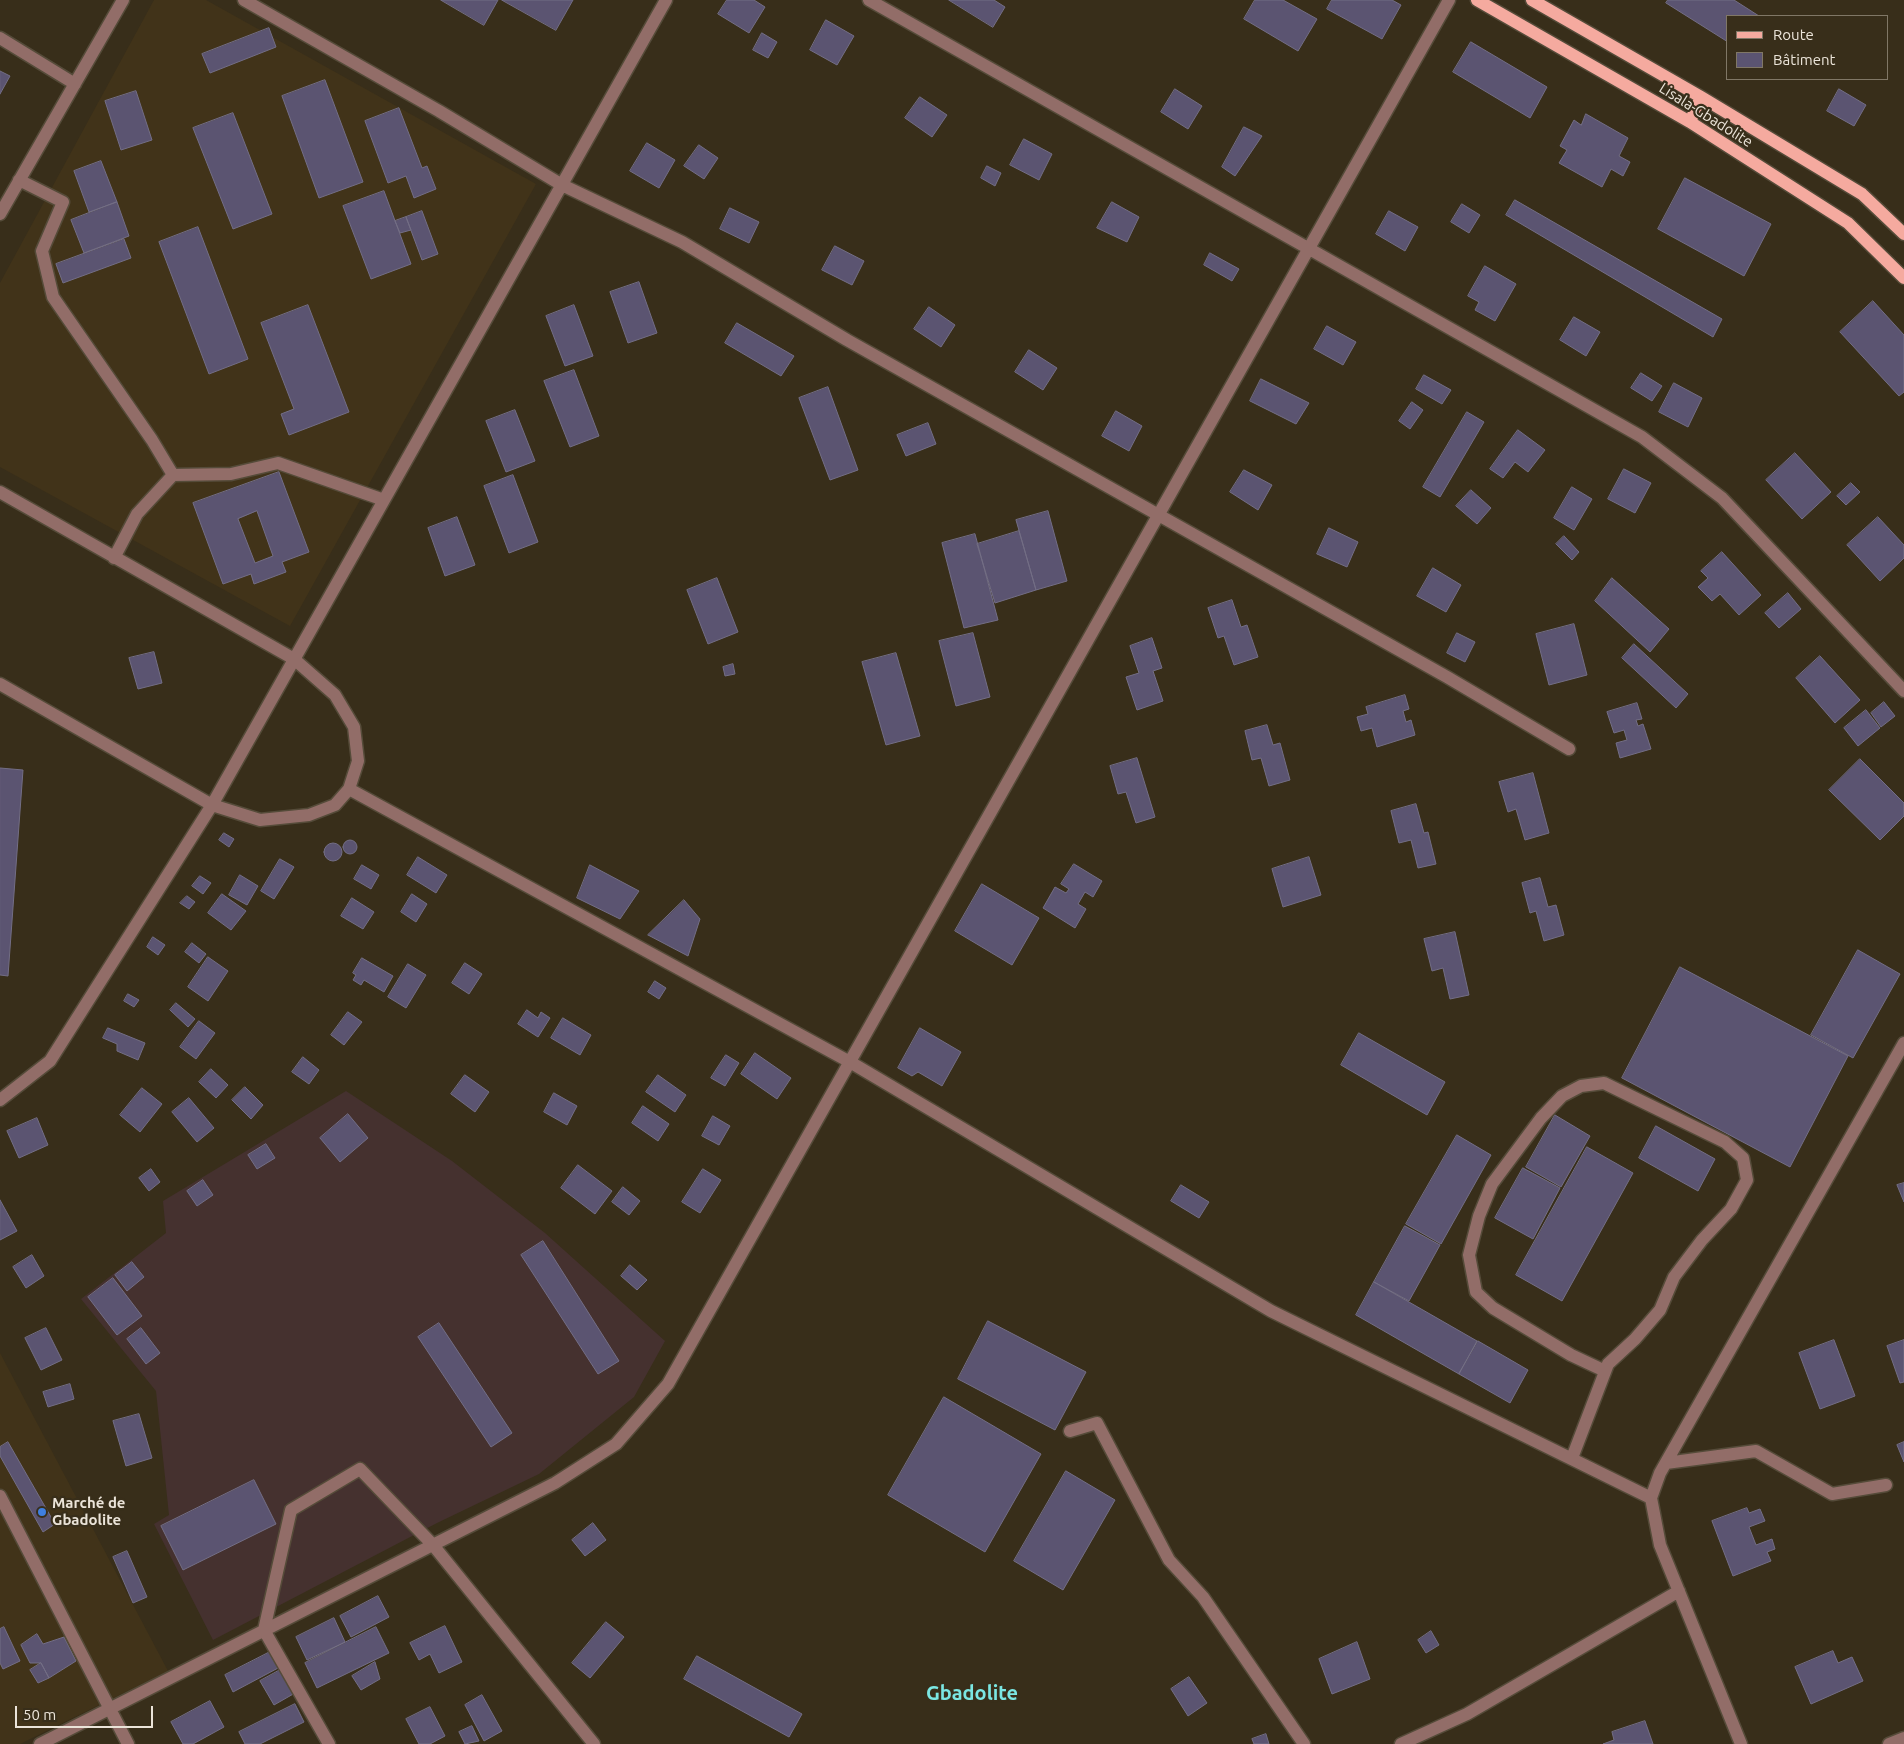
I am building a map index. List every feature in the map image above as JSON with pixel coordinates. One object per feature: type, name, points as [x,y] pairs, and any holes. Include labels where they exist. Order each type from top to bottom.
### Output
[{"type":"main road","name":"Lisala-Gbadolite","points":[[1477,0],[1690,122],[1848,223],[1904,278]]},
{"type":"main road","name":"Lisala-Gbadolite","points":[[1532,0],[1701,97],[1862,194],[1904,234]]},
{"type":"main road","points":[[1690,122],[1701,97]]},
{"type":"street","points":[[0,214],[123,0]]},
{"type":"street","points":[[244,0],[439,111],[562,185],[682,242],[847,340],[1158,514],[1569,748]]},
{"type":"street","points":[[0,1100],[50,1060],[212,805],[666,0]]},
{"type":"street","points":[[869,0],[1307,250],[1642,437],[1722,498],[1904,691]]},
{"type":"street","points":[[40,1744],[555,1483],[616,1444],[668,1384],[1449,0]]},
{"type":"street","points":[[0,38],[74,84]]},
{"type":"street","points":[[19,180],[62,202],[42,250],[53,297],[174,475]]},
{"type":"street","points":[[114,558],[137,514],[174,475],[231,474],[278,463],[384,500]]},
{"type":"street","points":[[0,492],[294,659],[335,695],[354,727],[358,761],[349,789],[335,806],[309,815],[260,820],[212,805],[0,684]]},
{"type":"street","points":[[349,789],[850,1062],[1271,1311],[1651,1498]]},
{"type":"street","points":[[1742,1744],[1660,1545],[1651,1498],[1666,1463],[1899,1064],[1904,1043]]},
{"type":"street","points":[[1572,1458],[1608,1364],[1635,1340],[1660,1310],[1674,1278],[1702,1240],[1731,1209],[1747,1180],[1743,1158],[1725,1142],[1604,1082],[1581,1086],[1562,1096],[1541,1118],[1492,1184],[1479,1216],[1469,1255],[1476,1292],[1493,1308],[1571,1355],[1605,1371]]},
{"type":"street","points":[[1070,1431],[1097,1423],[1169,1560],[1203,1597],[1304,1744]]},
{"type":"street","points":[[1666,1463],[1756,1451],[1832,1494],[1886,1485]]},
{"type":"street","points":[[329,1744],[264,1630],[291,1510],[360,1469],[433,1545],[594,1744]]},
{"type":"street","points":[[0,1496],[128,1744]]},
{"type":"street","points":[[1402,1744],[1467,1714],[1679,1591]]},
{"type":"street","points":[[1889,1744],[1904,1738]]},
{"type":"shaded area","points":[[154,0],[206,0],[536,184],[290,626],[0,467],[0,283]]},
{"type":"shaded area","points":[[346,1091],[452,1161],[545,1233],[665,1341],[634,1397],[539,1474],[437,1523],[213,1640],[154,1524],[169,1515],[156,1391],[81,1299],[166,1233],[163,1201]]},
{"type":"shaded area","name":"Marché de Gbadolite","points":[[0,1353],[168,1671],[20,1744],[0,1744]]},
{"type":"building","points":[[441,0],[498,0],[484,25]]},
{"type":"building","points":[[502,0],[573,0],[556,30]]},
{"type":"building","points":[[727,0],[754,0],[765,7],[749,33],[718,14]]},
{"type":"building","points":[[949,0],[994,0],[1005,7],[993,27]]},
{"type":"building","points":[[1255,0],[1283,0],[1317,19],[1298,51],[1244,19]]},
{"type":"building","points":[[1332,0],[1392,0],[1401,5],[1382,39],[1327,9]]},
{"type":"building","points":[[1668,0],[1734,0],[1757,15],[1726,15],[1726,41],[1666,3]]},
{"type":"building","points":[[826,20],[854,36],[837,65],[810,50]]},
{"type":"building","points":[[269,28],[276,47],[210,73],[202,54]]},
{"type":"building","points":[[762,33],[777,42],[768,58],[753,50]]},
{"type":"building","points":[[1471,42],[1547,87],[1530,118],[1453,72]]},
{"type":"building","points":[[0,71],[10,76],[0,94]]},
{"type":"building","points":[[325,80],[363,182],[319,198],[282,96]]},
{"type":"building","points":[[1175,89],[1202,106],[1188,129],[1161,112]]},
{"type":"building","points":[[1839,89],[1866,105],[1854,126],[1827,111]]},
{"type":"building","points":[[136,91],[152,140],[121,150],[105,101]]},
{"type":"building","points":[[920,97],[947,115],[932,137],[905,118]]},
{"type":"building","points":[[399,108],[422,168],[427,166],[436,189],[414,198],[406,176],[388,183],[365,121]]},
{"type":"building","points":[[233,113],[272,214],[233,229],[193,128]]},
{"type":"building","points":[[1586,114],[1628,138],[1619,156],[1630,162],[1623,176],[1611,169],[1602,187],[1559,163],[1567,150],[1560,146],[1574,120],[1581,125]]},
{"type":"building","points":[[1244,127],[1262,136],[1235,176],[1222,167]]},
{"type":"building","points":[[1024,139],[1052,154],[1039,180],[1010,165]]},
{"type":"building","points":[[647,143],[675,160],[659,188],[630,171]]},
{"type":"building","points":[[699,145],[718,158],[704,179],[684,166]]},
{"type":"building","points":[[101,161],[117,202],[89,212],[74,171]]},
{"type":"building","points":[[987,166],[1001,173],[995,186],[981,178]]},
{"type":"building","points":[[1685,178],[1771,224],[1744,276],[1658,229]]},
{"type":"building","points":[[384,191],[411,264],[371,279],[343,206]]},
{"type":"building","points":[[1515,200],[1722,319],[1713,337],[1506,215]]},
{"type":"building","points":[[117,202],[129,236],[84,253],[71,220]]},
{"type":"building","points":[[1112,202],[1139,217],[1127,242],[1097,228]]},
{"type":"building","points":[[1462,204],[1480,215],[1469,233],[1451,222]]},
{"type":"building","points":[[730,208],[759,222],[749,243],[720,229]]},
{"type":"building","points":[[422,211],[438,254],[422,260],[406,217]]},
{"type":"building","points":[[1389,211],[1418,227],[1405,251],[1376,234]]},
{"type":"building","points":[[406,217],[411,230],[400,233],[395,221]]},
{"type":"building","points":[[198,227],[248,359],[209,374],[159,242]]},
{"type":"building","points":[[124,239],[131,258],[63,283],[56,264]]},
{"type":"building","points":[[835,246],[864,261],[852,285],[822,270]]},
{"type":"building","points":[[1210,253],[1239,269],[1232,281],[1204,265]]},
{"type":"building","points":[[1485,266],[1516,284],[1495,321],[1475,310],[1479,302],[1468,296]]},
{"type":"building","points":[[639,282],[657,333],[628,343],[610,292]]},
{"type":"building","points":[[1873,301],[1904,335],[1904,392],[1899,396],[1840,332]]},
{"type":"building","points":[[308,305],[349,412],[289,435],[281,414],[294,409],[261,323]]},
{"type":"building","points":[[574,305],[593,356],[565,366],[546,316]]},
{"type":"building","points":[[929,307],[955,325],[941,347],[914,329]]},
{"type":"building","points":[[1574,317],[1600,332],[1586,356],[1560,340]]},
{"type":"building","points":[[737,323],[794,356],[781,376],[725,343]]},
{"type":"building","points":[[1327,326],[1356,342],[1343,365],[1314,349]]},
{"type":"building","points":[[1029,350],[1057,368],[1043,390],[1015,372]]},
{"type":"building","points":[[574,370],[599,436],[570,447],[544,381]]},
{"type":"building","points":[[1641,373],[1662,386],[1652,401],[1631,388]]},
{"type":"building","points":[[1424,375],[1451,390],[1442,404],[1416,389]]},
{"type":"building","points":[[1261,379],[1309,403],[1296,424],[1250,401]]},
{"type":"building","points":[[1674,383],[1702,398],[1688,427],[1659,412]]},
{"type":"building","points":[[828,387],[858,470],[830,480],[799,398]]},
{"type":"building","points":[[1412,402],[1423,410],[1410,429],[1399,421]]},
{"type":"building","points":[[515,410],[535,461],[506,472],[486,421]]},
{"type":"building","points":[[1116,411],[1142,426],[1129,451],[1102,436]]},
{"type":"building","points":[[1467,412],[1484,422],[1440,497],[1423,487]]},
{"type":"building","points":[[928,423],[936,444],[906,456],[897,435]]},
{"type":"building","points":[[1518,430],[1545,450],[1528,472],[1515,462],[1503,478],[1490,469]]},
{"type":"building","points":[[1795,453],[1831,492],[1802,519],[1766,480]]},
{"type":"building","points":[[1624,469],[1651,483],[1635,513],[1608,499]]},
{"type":"building","points":[[1244,470],[1272,485],[1258,510],[1230,492]]},
{"type":"building","points":[[279,472],[309,552],[282,562],[286,572],[254,584],[251,574],[223,584],[193,503]],"holes":[[[257,511],[273,556],[255,563],[238,519]]]},
{"type":"building","points":[[513,475],[538,542],[509,553],[484,486]]},
{"type":"building","points":[[1851,483],[1860,492],[1846,505],[1837,496]]},
{"type":"building","points":[[1572,487],[1592,499],[1574,530],[1554,518]]},
{"type":"building","points":[[1471,490],[1491,508],[1477,524],[1456,506]]},
{"type":"building","points":[[1048,511],[1067,581],[1036,590],[1016,520]]},
{"type":"building","points":[[457,517],[475,565],[445,576],[428,528]]},
{"type":"building","points":[[1878,517],[1904,545],[1904,558],[1880,581],[1847,545]]},
{"type":"building","points":[[1329,528],[1358,542],[1347,567],[1317,554]]},
{"type":"building","points":[[1019,531],[1036,590],[995,603],[977,544]]},
{"type":"building","points":[[975,534],[998,620],[964,628],[942,543]]},
{"type":"building","points":[[1564,536],[1579,552],[1572,560],[1556,544]]},
{"type":"building","points":[[1722,552],[1761,595],[1739,615],[1720,594],[1712,601],[1698,587],[1708,578],[1701,571]]},
{"type":"building","points":[[1433,568],[1461,585],[1446,612],[1417,596]]},
{"type":"building","points":[[717,578],[738,632],[708,644],[687,590]]},
{"type":"building","points":[[1612,578],[1669,629],[1650,652],[1595,601]]},
{"type":"building","points":[[1788,593],[1801,609],[1779,628],[1765,613]]},
{"type":"building","points":[[1232,600],[1241,627],[1247,625],[1258,657],[1234,665],[1224,636],[1218,638],[1208,608]]},
{"type":"building","points":[[1574,624],[1587,675],[1549,685],[1536,634]]},
{"type":"building","points":[[973,633],[990,697],[956,706],[939,641]]},
{"type":"building","points":[[1457,633],[1475,642],[1465,662],[1447,653]]},
{"type":"building","points":[[1152,638],[1162,668],[1153,671],[1163,701],[1137,710],[1126,677],[1139,673],[1130,646]]},
{"type":"building","points":[[1634,644],[1688,694],[1676,708],[1622,658]]},
{"type":"building","points":[[154,652],[162,683],[138,689],[129,658]]},
{"type":"building","points":[[896,653],[920,736],[886,745],[862,662]]},
{"type":"building","points":[[1820,656],[1860,700],[1835,723],[1796,678]]},
{"type":"building","points":[[733,664],[735,674],[725,676],[723,667]]},
{"type":"building","points":[[1405,695],[1409,709],[1403,711],[1406,722],[1411,720],[1415,735],[1377,747],[1372,728],[1361,731],[1357,717],[1368,714],[1366,707]]},
{"type":"building","points":[[1884,702],[1895,716],[1881,727],[1871,713]]},
{"type":"building","points":[[1637,703],[1642,719],[1636,720],[1638,726],[1643,724],[1651,749],[1620,758],[1616,743],[1627,740],[1624,730],[1614,733],[1607,712]]},
{"type":"building","points":[[1866,710],[1880,728],[1858,746],[1844,728]]},
{"type":"building","points":[[1267,725],[1273,745],[1280,743],[1290,780],[1269,786],[1261,758],[1252,760],[1245,731]]},
{"type":"building","points":[[1137,758],[1155,817],[1136,823],[1126,792],[1118,794],[1110,766]]},
{"type":"building","points":[[1860,759],[1904,803],[1904,816],[1880,840],[1829,790]]},
{"type":"building","points":[[0,768],[23,770],[8,976],[0,975]]},
{"type":"building","points":[[1533,773],[1549,833],[1525,840],[1516,809],[1508,812],[1499,782]]},
{"type":"building","points":[[1416,804],[1424,833],[1428,832],[1436,864],[1418,868],[1411,840],[1399,843],[1391,811]]},
{"type":"building","points":[[224,833],[234,839],[229,847],[219,840]]},
{"type":"building","points":[[350,840],[355,842],[357,847],[355,852],[350,854],[345,852],[343,847],[345,842]]},
{"type":"building","points":[[333,843],[339,846],[342,852],[339,858],[333,861],[327,858],[324,852],[327,846]]},
{"type":"building","points":[[418,857],[447,875],[436,893],[407,875]]},
{"type":"building","points":[[1309,857],[1321,895],[1283,907],[1272,869]]},
{"type":"building","points":[[280,859],[294,867],[274,899],[261,891]]},
{"type":"building","points":[[1074,864],[1102,881],[1093,897],[1085,892],[1078,904],[1086,909],[1075,928],[1043,908],[1055,887],[1066,893],[1069,889],[1061,884]]},
{"type":"building","points":[[362,865],[379,875],[371,889],[354,879]]},
{"type":"building","points":[[590,865],[639,891],[620,919],[577,898]]},
{"type":"building","points":[[240,875],[258,886],[247,905],[229,895]]},
{"type":"building","points":[[200,876],[211,883],[203,894],[192,886]]},
{"type":"building","points":[[1540,878],[1548,907],[1556,905],[1564,935],[1544,941],[1536,911],[1530,913],[1522,883]]},
{"type":"building","points":[[982,884],[1039,918],[1012,965],[955,931]]},
{"type":"building","points":[[222,894],[246,911],[231,930],[208,913]]},
{"type":"building","points":[[412,894],[427,904],[416,922],[401,912]]},
{"type":"building","points":[[187,896],[195,902],[189,909],[180,903]]},
{"type":"building","points":[[352,898],[374,912],[363,929],[341,916]]},
{"type":"building","points":[[684,900],[700,919],[688,956],[648,935]]},
{"type":"building","points":[[1455,932],[1469,995],[1450,999],[1443,968],[1432,971],[1424,939]]},
{"type":"building","points":[[153,937],[165,945],[158,955],[147,947]]},
{"type":"building","points":[[192,943],[206,954],[199,963],[185,952]]},
{"type":"building","points":[[1858,950],[1900,974],[1853,1058],[1811,1035]]},
{"type":"building","points":[[208,957],[228,971],[208,1001],[188,987]]},
{"type":"building","points":[[362,958],[393,976],[384,992],[364,980],[361,985],[353,980],[356,975],[353,973]]},
{"type":"building","points":[[465,963],[482,974],[469,994],[452,983]]},
{"type":"building","points":[[408,964],[426,975],[406,1008],[388,997]]},
{"type":"building","points":[[1680,967],[1848,1056],[1790,1167],[1622,1078]]},
{"type":"building","points":[[655,981],[666,988],[659,999],[648,992]]},
{"type":"building","points":[[128,994],[139,1000],[134,1007],[124,1001]]},
{"type":"building","points":[[176,1003],[195,1019],[188,1027],[170,1010]]},
{"type":"building","points":[[527,1010],[538,1018],[541,1012],[550,1018],[538,1037],[518,1024]]},
{"type":"building","points":[[348,1012],[362,1022],[344,1045],[331,1035]]},
{"type":"building","points":[[563,1018],[591,1035],[580,1055],[551,1038]]},
{"type":"building","points":[[199,1021],[215,1033],[196,1059],[180,1047]]},
{"type":"building","points":[[108,1028],[145,1043],[138,1060],[117,1051],[117,1044],[103,1038]]},
{"type":"building","points":[[920,1028],[961,1052],[942,1086],[918,1072],[912,1076],[898,1068]]},
{"type":"building","points":[[1359,1033],[1445,1082],[1427,1115],[1341,1065]]},
{"type":"building","points":[[755,1053],[791,1078],[777,1099],[741,1074]]},
{"type":"building","points":[[726,1055],[739,1063],[725,1086],[711,1078]]},
{"type":"building","points":[[303,1057],[319,1070],[309,1084],[292,1072]]},
{"type":"building","points":[[211,1069],[228,1085],[216,1098],[199,1082]]},
{"type":"building","points":[[465,1075],[489,1092],[475,1112],[451,1094]]},
{"type":"building","points":[[658,1075],[686,1095],[675,1112],[646,1092]]},
{"type":"building","points":[[245,1087],[263,1105],[251,1119],[232,1100]]},
{"type":"building","points":[[142,1088],[162,1104],[140,1132],[120,1115]]},
{"type":"building","points":[[554,1093],[577,1106],[567,1125],[544,1112]]},
{"type":"building","points":[[189,1098],[214,1128],[197,1142],[172,1112]]},
{"type":"building","points":[[643,1106],[669,1124],[658,1141],[632,1123]]},
{"type":"building","points":[[348,1114],[368,1138],[340,1162],[320,1138]]},
{"type":"building","points":[[1555,1115],[1590,1136],[1561,1187],[1526,1167]]},
{"type":"building","points":[[713,1116],[730,1126],[719,1145],[702,1136]]},
{"type":"building","points":[[37,1118],[48,1145],[19,1158],[7,1131]]},
{"type":"building","points":[[1656,1126],[1715,1159],[1698,1191],[1639,1158]]},
{"type":"building","points":[[1457,1135],[1491,1155],[1441,1244],[1406,1224]]},
{"type":"building","points":[[266,1144],[275,1158],[257,1169],[248,1155]]},
{"type":"building","points":[[1587,1147],[1633,1173],[1562,1301],[1516,1275]]},
{"type":"building","points":[[578,1165],[612,1191],[595,1214],[561,1188]]},
{"type":"building","points":[[1523,1168],[1560,1188],[1533,1239],[1495,1218]]},
{"type":"building","points":[[151,1169],[160,1182],[149,1191],[139,1178]]},
{"type":"building","points":[[703,1169],[721,1180],[700,1213],[682,1202]]},
{"type":"building","points":[[203,1180],[213,1195],[197,1206],[187,1191]]},
{"type":"building","points":[[1904,1183],[1904,1202],[1897,1185]]},
{"type":"building","points":[[1181,1185],[1209,1202],[1199,1218],[1171,1201]]},
{"type":"building","points":[[623,1187],[640,1201],[629,1215],[612,1202]]},
{"type":"building","points":[[0,1200],[17,1231],[0,1240]]},
{"type":"building","points":[[1405,1226],[1440,1245],[1409,1301],[1374,1282]]},
{"type":"building","points":[[543,1241],[619,1361],[598,1374],[521,1255]]},
{"type":"building","points":[[32,1255],[44,1276],[26,1288],[13,1267]]},
{"type":"building","points":[[132,1262],[144,1277],[127,1291],[115,1275]]},
{"type":"building","points":[[630,1265],[647,1280],[637,1290],[621,1276]]},
{"type":"building","points":[[113,1278],[142,1316],[117,1335],[88,1297]]},
{"type":"building","points":[[1374,1282],[1477,1341],[1459,1374],[1356,1315]]},
{"type":"building","points":[[988,1321],[1086,1372],[1055,1430],[958,1379]]},
{"type":"building","points":[[439,1323],[512,1433],[491,1447],[418,1337]]},
{"type":"building","points":[[46,1328],[62,1360],[41,1370],[25,1338]]},
{"type":"building","points":[[141,1328],[160,1353],[146,1364],[127,1339]]},
{"type":"building","points":[[1834,1340],[1855,1396],[1820,1409],[1799,1353]]},
{"type":"building","points":[[1904,1340],[1904,1382],[1900,1383],[1887,1346]]},
{"type":"building","points":[[1478,1341],[1528,1370],[1510,1403],[1459,1374]]},
{"type":"building","points":[[70,1384],[74,1399],[48,1407],[43,1392]]},
{"type":"building","points":[[944,1397],[1041,1454],[985,1552],[888,1495]]},
{"type":"building","points":[[139,1414],[152,1458],[126,1466],[113,1421]]},
{"type":"building","points":[[8,1442],[55,1524],[43,1532],[0,1456],[0,1447]]},
{"type":"building","points":[[1904,1442],[1904,1462],[1897,1445]]},
{"type":"building","points":[[1066,1471],[1115,1500],[1063,1590],[1014,1561]]},
{"type":"building","points":[[254,1480],[276,1524],[183,1570],[161,1526]]},
{"type":"building","points":[[1747,1508],[1749,1513],[1760,1509],[1765,1521],[1749,1527],[1756,1545],[1772,1539],[1775,1549],[1767,1552],[1771,1561],[1733,1576],[1712,1521]]},
{"type":"building","points":[[593,1523],[606,1540],[585,1556],[572,1540]]},
{"type":"building","points":[[127,1551],[147,1597],[133,1603],[113,1557]]},
{"type":"building","points":[[378,1596],[389,1617],[351,1637],[340,1616]]},
{"type":"building","points":[[334,1618],[345,1642],[307,1660],[296,1637]]},
{"type":"building","points":[[606,1622],[624,1637],[590,1678],[572,1663]]},
{"type":"building","points":[[445,1626],[462,1662],[439,1673],[430,1654],[419,1660],[410,1643]]},
{"type":"building","points":[[4,1627],[20,1661],[3,1669],[0,1663],[0,1629]]},
{"type":"building","points":[[376,1627],[389,1653],[317,1688],[305,1663]]},
{"type":"building","points":[[1431,1631],[1439,1645],[1426,1653],[1418,1640]]},
{"type":"building","points":[[37,1634],[43,1644],[64,1637],[76,1661],[49,1678],[41,1663],[30,1663],[21,1645]]},
{"type":"building","points":[[1357,1642],[1370,1679],[1332,1694],[1319,1659]]},
{"type":"building","points":[[272,1651],[280,1667],[233,1692],[225,1675]]},
{"type":"building","points":[[1833,1651],[1838,1663],[1852,1657],[1863,1681],[1811,1704],[1795,1667]]},
{"type":"building","points":[[697,1656],[802,1714],[789,1737],[684,1679]]},
{"type":"building","points":[[375,1662],[380,1679],[361,1690],[352,1676]]},
{"type":"building","points":[[41,1663],[49,1678],[38,1683],[30,1670]]},
{"type":"building","points":[[282,1669],[295,1693],[274,1705],[260,1681]]},
{"type":"building","points":[[1189,1677],[1207,1703],[1188,1716],[1171,1689]]},
{"type":"building","points":[[482,1695],[502,1731],[484,1741],[465,1705]]},
{"type":"building","points":[[210,1701],[224,1727],[193,1744],[183,1744],[171,1722]]},
{"type":"building","points":[[295,1704],[304,1722],[260,1744],[245,1744],[239,1732]]},
{"type":"building","points":[[430,1707],[445,1736],[430,1744],[419,1744],[406,1719]]},
{"type":"building","points":[[1645,1721],[1653,1744],[1603,1744],[1614,1740],[1612,1732]]},
{"type":"building","points":[[472,1726],[479,1741],[465,1744],[459,1732]]},
{"type":"building","points":[[1266,1734],[1269,1744],[1254,1744],[1252,1739]]},
{"type":"place","name":"Marché de Gbadolite","points":[[42,1512]]},
{"type":"district","name":"Gbadolite","points":[[972,1693]]}]
